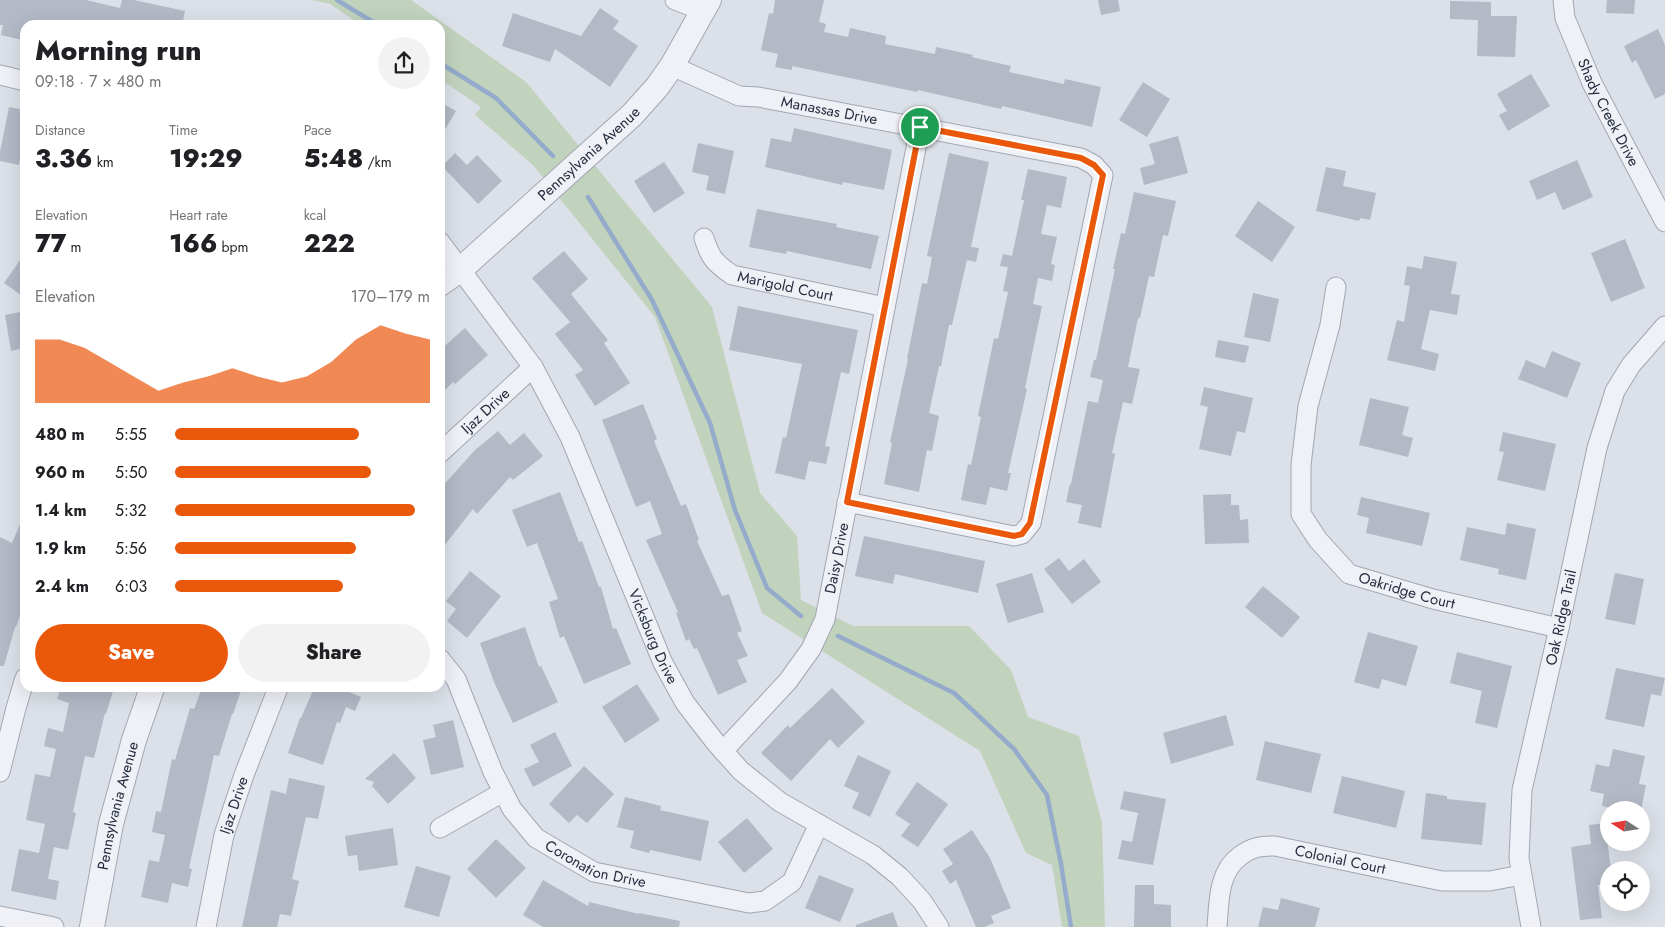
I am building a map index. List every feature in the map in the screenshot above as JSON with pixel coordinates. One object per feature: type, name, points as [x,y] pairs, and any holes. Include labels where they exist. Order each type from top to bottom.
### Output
[{"type":"street","points":[[675,0],[706,6]]},
{"type":"street","name":"Shady Creek Drive","points":[[1563,0],[1565,18],[1592,83],[1665,222]]},
{"type":"street","name":"Pennsylvania Avenue","points":[[445,280],[461,269],[632,115],[657,87],[672,66],[706,6]]},
{"type":"street","name":"Manassas Drive","points":[[672,66],[739,96],[758,96],[1081,158],[1094,165],[1103,175],[1030,523],[1022,534],[1014,536],[847,502]]},
{"type":"street","points":[[0,75],[20,80]]},
{"type":"street","name":"Daisy Drive","points":[[723,751],[788,682],[811,649],[825,619],[920,127]]},
{"type":"street","name":"Marigold Court","points":[[704,238],[708,251],[717,264],[732,275],[885,307]]},
{"type":"street","name":"Vicksburg Drive","points":[[445,248],[533,367],[570,437],[662,664],[685,703],[741,771],[780,802],[873,855],[900,877],[922,901],[939,927]]},
{"type":"street","name":"Oakridge Court","points":[[1336,287],[1330,325],[1308,406],[1301,465],[1301,514],[1318,540],[1348,574],[1433,599],[1559,628]]},
{"type":"street","name":"Oak Ridge Trail","points":[[1531,927],[1518,858],[1522,790],[1597,448],[1615,391],[1631,365],[1665,326]]},
{"type":"street","name":"Ijaz Drive","points":[[445,448],[533,367]]},
{"type":"street","name":"Coronation Drive","points":[[445,665],[456,679],[493,772],[512,809],[536,838],[594,872],[749,903],[764,902],[792,882],[819,824]]},
{"type":"street","points":[[0,772],[21,692]]},
{"type":"street","name":"Pennsylvania Avenue","points":[[92,927],[111,824],[134,740],[151,692]]},
{"type":"street","name":"Ijaz Drive","points":[[206,927],[224,835],[244,775],[276,692]]},
{"type":"street","points":[[440,828],[503,792]]},
{"type":"street","name":"Colonial Court","points":[[1217,927],[1220,890],[1231,862],[1251,848],[1261,846],[1276,846],[1442,881],[1490,881],[1521,875]]},
{"type":"street","points":[[0,916],[54,927]]},
{"type":"green space","points":[[312,0],[411,0],[439,20],[354,20],[330,4]]},
{"type":"green space","points":[[445,24],[526,82],[712,307],[760,493],[797,536],[801,600],[853,626],[969,626],[1011,670],[1028,717],[1079,736],[1102,823],[1105,927],[1062,927],[1052,865],[1026,853],[980,751],[762,613],[655,317],[533,165],[475,115],[481,107],[445,82]]},
{"type":"building","points":[[0,0],[86,0],[120,8],[122,0],[134,0],[185,11],[183,20],[20,20],[20,40],[1,35],[3,25],[0,25]]},
{"type":"building","points":[[775,0],[824,0],[819,22],[826,24],[824,32],[848,37],[850,28],[886,36],[885,44],[935,54],[936,47],[1011,66],[1009,72],[1064,84],[1065,79],[1101,87],[1092,127],[1002,106],[1001,109],[918,90],[917,92],[792,66],[792,70],[775,67],[778,54],[761,50],[769,13],[773,14]]},
{"type":"building","points":[[1098,0],[1118,0],[1120,11],[1101,15]]},
{"type":"building","points":[[1607,0],[1635,0],[1634,14],[1606,13]]},
{"type":"building","points":[[1450,1],[1491,2],[1491,16],[1517,16],[1515,57],[1477,56],[1478,20],[1450,19]]},
{"type":"building","points":[[600,8],[619,21],[613,29],[638,46],[610,87],[555,49],[550,62],[502,46],[513,13],[581,36]]},
{"type":"building","points":[[1658,29],[1665,45],[1665,94],[1655,99],[1636,60],[1632,63],[1624,46]]},
{"type":"building","points":[[1531,74],[1550,106],[1508,131],[1499,115],[1507,111],[1497,94]]},
{"type":"building","points":[[1143,82],[1170,99],[1147,137],[1119,120]]},
{"type":"building","points":[[445,105],[456,111],[445,130]]},
{"type":"building","points":[[9,107],[20,109],[19,165],[0,161]]},
{"type":"building","points":[[794,128],[892,150],[884,190],[843,182],[842,185],[765,167],[771,138],[791,142]]},
{"type":"building","points":[[1178,136],[1188,173],[1144,185],[1140,168],[1155,164],[1149,144]]},
{"type":"building","points":[[698,143],[734,151],[725,194],[706,190],[709,176],[692,172]]},
{"type":"building","points":[[455,153],[467,165],[477,155],[502,181],[478,204],[445,169],[445,163]]},
{"type":"building","points":[[949,153],[989,162],[971,247],[979,248],[976,262],[967,260],[952,325],[949,325],[929,413],[939,416],[932,451],[927,450],[919,492],[884,484],[892,443],[890,442],[922,283],[927,284],[932,257],[927,256]]},
{"type":"building","points":[[1577,160],[1593,197],[1563,210],[1555,192],[1537,200],[1529,181]]},
{"type":"building","points":[[664,162],[685,193],[654,213],[634,181]]},
{"type":"building","points":[[1326,167],[1346,171],[1343,186],[1376,193],[1370,220],[1360,218],[1359,221],[1316,211]]},
{"type":"building","points":[[1028,169],[1067,177],[1061,208],[1047,205],[1041,234],[1057,237],[1051,264],[1055,265],[1052,281],[1038,278],[1033,304],[1042,306],[1025,388],[1027,389],[1008,473],[1011,473],[1007,491],[990,487],[986,505],[961,500],[968,464],[971,465],[981,417],[978,416],[994,338],[998,339],[1008,292],[1003,291],[1008,267],[1000,266],[1003,254],[1012,256],[1024,200],[1021,200]]},
{"type":"building","points":[[1134,192],[1176,201],[1168,236],[1163,235],[1154,277],[1149,276],[1140,318],[1138,318],[1128,367],[1140,369],[1132,404],[1123,402],[1112,453],[1115,454],[1101,528],[1078,523],[1082,505],[1066,502],[1088,401],[1098,403],[1103,380],[1090,377],[1094,360],[1096,360],[1121,233],[1125,234]]},
{"type":"building","points":[[1258,201],[1295,227],[1272,262],[1235,236]]},
{"type":"building","points":[[757,209],[837,224],[836,227],[879,236],[871,269],[787,251],[786,254],[749,247]]},
{"type":"building","points":[[1625,239],[1645,288],[1611,302],[1591,253]]},
{"type":"building","points":[[564,251],[588,279],[571,294],[608,340],[604,343],[630,383],[595,406],[575,375],[583,370],[555,334],[570,322],[532,278]]},
{"type":"building","points":[[1424,256],[1457,262],[1451,294],[1460,295],[1457,315],[1430,310],[1421,349],[1439,354],[1435,371],[1387,360],[1397,320],[1404,322],[1410,286],[1404,285],[1407,266],[1422,269]]},
{"type":"building","points":[[20,260],[20,294],[4,283]]},
{"type":"building","points":[[1253,293],[1279,299],[1270,342],[1244,337]]},
{"type":"building","points":[[738,306],[858,330],[849,374],[841,372],[825,446],[830,447],[826,464],[809,461],[805,480],[775,473],[783,437],[786,438],[802,364],[729,350]]},
{"type":"building","points":[[20,312],[20,349],[11,351],[5,315]]},
{"type":"building","points":[[465,328],[488,355],[455,384],[453,382],[445,390],[445,346]]},
{"type":"building","points":[[1218,340],[1249,346],[1245,363],[1215,357]]},
{"type":"building","points":[[1552,351],[1581,363],[1567,398],[1518,379],[1526,360],[1545,368]]},
{"type":"building","points":[[1204,387],[1253,398],[1245,433],[1237,431],[1231,456],[1199,449],[1208,407],[1200,405]]},
{"type":"building","points":[[1370,398],[1409,407],[1402,435],[1413,438],[1408,457],[1359,445]]},
{"type":"building","points":[[643,404],[657,439],[654,441],[681,506],[686,504],[699,540],[697,541],[722,596],[729,594],[742,631],[737,633],[748,656],[737,660],[747,682],[718,695],[697,648],[694,649],[689,639],[686,641],[676,613],[678,612],[646,540],[662,534],[650,501],[636,507],[602,420]]},
{"type":"building","points":[[498,431],[510,445],[524,433],[543,456],[513,480],[510,477],[477,514],[473,509],[445,545],[445,483],[475,450]]},
{"type":"building","points":[[1503,432],[1556,444],[1545,491],[1497,480],[1504,452],[1499,451]]},
{"type":"building","points":[[560,492],[579,542],[582,541],[599,587],[601,587],[613,629],[616,628],[631,664],[584,684],[564,636],[560,638],[549,602],[558,599],[537,543],[527,547],[512,510]]},
{"type":"building","points":[[1231,494],[1231,505],[1239,505],[1240,520],[1248,519],[1249,543],[1205,544],[1203,495]]},
{"type":"building","points":[[1361,497],[1430,513],[1422,546],[1366,533],[1369,518],[1357,515]]},
{"type":"building","points":[[1507,523],[1536,529],[1526,580],[1498,574],[1499,569],[1460,560],[1467,527],[1505,535]]},
{"type":"building","points":[[20,525],[20,616],[4,666],[0,666],[0,537],[12,543]]},
{"type":"building","points":[[864,536],[985,561],[978,593],[895,574],[893,584],[855,576]]},
{"type":"building","points":[[1059,558],[1069,571],[1084,559],[1101,582],[1072,604],[1044,569]]},
{"type":"building","points":[[470,571],[501,596],[467,638],[447,621],[456,609],[446,601]]},
{"type":"building","points":[[1032,573],[1044,612],[1008,623],[996,584]]},
{"type":"building","points":[[1615,573],[1644,579],[1635,625],[1605,619]]},
{"type":"building","points":[[1263,586],[1300,617],[1282,638],[1245,607]]},
{"type":"building","points":[[525,627],[539,667],[541,666],[558,702],[513,723],[494,682],[480,643]]},
{"type":"building","points":[[1368,632],[1418,646],[1406,686],[1382,679],[1379,689],[1354,682]]},
{"type":"building","points":[[1457,652],[1512,666],[1497,728],[1475,723],[1482,691],[1450,683]]},
{"type":"building","points":[[1616,668],[1665,678],[1661,696],[1651,694],[1644,727],[1605,719]]},
{"type":"building","points":[[637,684],[660,720],[625,743],[602,707]]},
{"type":"building","points":[[832,688],[865,722],[838,748],[830,739],[791,781],[761,753],[788,725],[790,728]]},
{"type":"building","points":[[60,692],[113,692],[105,713],[94,758],[85,756],[73,812],[76,813],[68,850],[54,847],[48,879],[59,881],[56,900],[11,891],[19,849],[39,853],[45,824],[26,820],[35,774],[50,777],[56,749],[44,746],[48,728],[63,732],[69,703],[57,699]]},
{"type":"building","points":[[200,692],[241,692],[219,756],[214,755],[189,868],[192,869],[188,887],[172,883],[168,903],[141,897],[149,860],[159,862],[165,835],[152,832],[156,811],[161,812],[172,759],[175,760],[190,708],[194,709]]},
{"type":"building","points":[[312,692],[349,692],[361,697],[355,711],[346,707],[340,723],[337,722],[323,765],[288,753]]},
{"type":"building","points":[[1226,715],[1234,745],[1171,764],[1163,733]]},
{"type":"building","points":[[453,720],[464,767],[431,775],[423,740],[436,737],[433,725]]},
{"type":"building","points":[[555,732],[572,766],[533,787],[524,769],[539,762],[530,745]]},
{"type":"building","points":[[1265,741],[1321,754],[1311,793],[1256,780]]},
{"type":"building","points":[[1613,749],[1645,756],[1639,784],[1646,785],[1643,801],[1603,801],[1604,794],[1590,791],[1596,764],[1609,767]]},
{"type":"building","points":[[394,753],[416,778],[388,804],[372,786],[374,782],[365,779]]},
{"type":"building","points":[[858,755],[891,771],[870,817],[852,808],[859,793],[844,786]]},
{"type":"building","points":[[584,766],[614,794],[587,823],[577,815],[569,823],[549,804]]},
{"type":"building","points":[[1342,776],[1405,791],[1396,828],[1333,813]]},
{"type":"building","points":[[289,778],[325,786],[318,819],[306,817],[292,879],[299,881],[291,916],[280,914],[277,927],[242,927],[271,790],[286,794]]},
{"type":"building","points":[[917,782],[948,804],[918,847],[901,836],[910,824],[895,814]]},
{"type":"building","points":[[1124,791],[1166,799],[1153,865],[1118,859],[1122,840],[1132,842],[1138,813],[1120,809]]},
{"type":"building","points":[[1426,793],[1447,796],[1447,799],[1486,803],[1482,845],[1421,839]]},
{"type":"building","points":[[625,797],[661,806],[660,810],[709,821],[701,861],[650,850],[649,853],[630,848],[634,831],[617,827]]},
{"type":"building","points":[[747,818],[773,849],[744,873],[718,842]]},
{"type":"building","points":[[1600,824],[1600,851],[1609,851],[1610,861],[1600,861],[1600,885],[1598,885],[1602,918],[1580,920],[1571,847],[1591,844],[1589,825]]},
{"type":"building","points":[[393,828],[398,865],[359,871],[357,855],[348,856],[345,836]]},
{"type":"building","points":[[972,830],[990,858],[1011,908],[991,916],[994,923],[984,927],[976,927],[956,880],[950,884],[942,871],[953,864],[943,849]]},
{"type":"building","points":[[496,839],[526,868],[496,898],[467,869]]},
{"type":"building","points":[[416,866],[451,876],[439,917],[404,907]]},
{"type":"building","points":[[819,875],[854,889],[840,922],[805,908]]},
{"type":"building","points":[[543,880],[588,906],[589,902],[639,914],[680,921],[679,927],[543,927],[523,915]]},
{"type":"building","points":[[1135,885],[1154,885],[1154,904],[1171,905],[1171,927],[1134,927]]},
{"type":"building","points":[[1281,898],[1320,908],[1315,927],[1258,927],[1263,907],[1278,910]]},
{"type":"building","points":[[893,912],[898,927],[856,927],[856,925]]},
{"type":"waterway","points":[[337,0],[370,20]]},
{"type":"waterway","points":[[445,66],[496,98],[553,156]]},
{"type":"waterway","points":[[588,197],[652,300],[710,423],[735,510],[767,588],[801,616]]},
{"type":"waterway","points":[[838,636],[954,693],[1014,749],[1047,795],[1071,927]]},
{"type":"route","points":[[920,127],[1081,158],[1094,165],[1103,175],[1030,523],[1022,534],[1014,536],[847,502],[920,127]]}]
